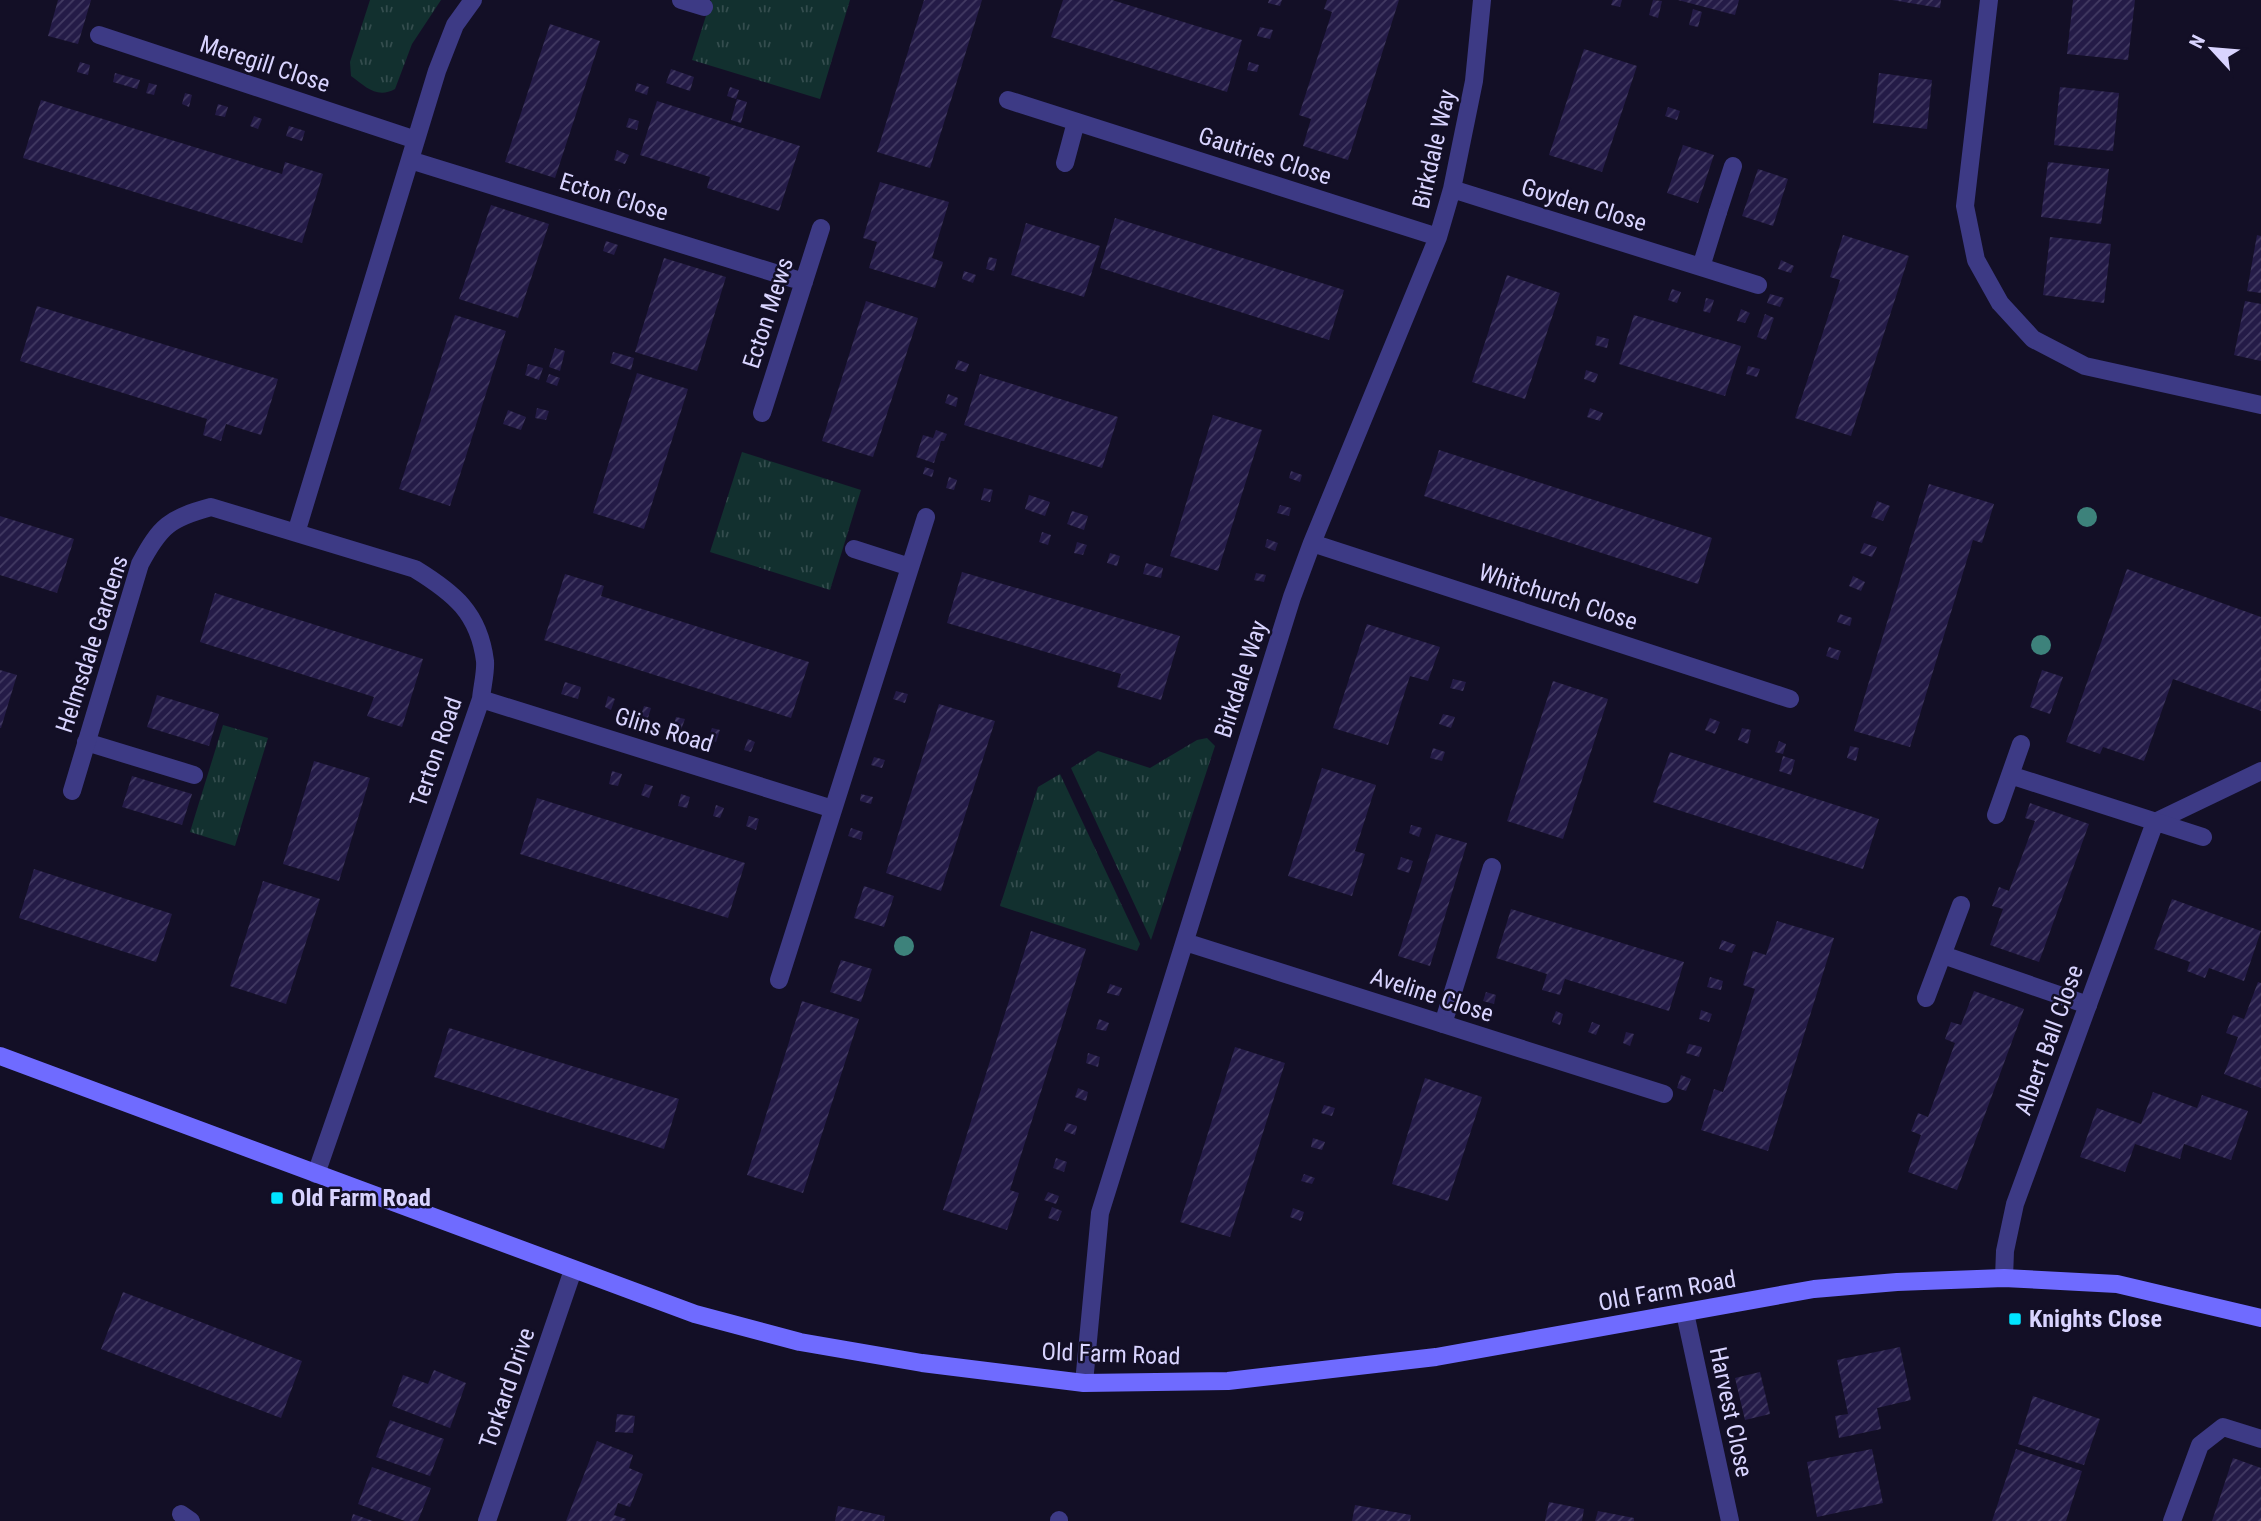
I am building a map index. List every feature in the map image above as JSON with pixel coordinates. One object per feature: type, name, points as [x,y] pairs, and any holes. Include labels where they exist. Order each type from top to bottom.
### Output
[{"type":"street","points":[[296,533],[437,71],[455,25],[474,0]]},
{"type":"street","points":[[681,0],[704,7]]},
{"type":"street","name":"Birkdale Way","points":[[1084,1383],[1100,1213],[1292,597],[1438,237],[1452,189],[1474,81],[1482,0]]},
{"type":"street","points":[[1989,0],[1965,206],[1976,260],[2000,303],[2034,339],[2085,366],[2261,405]]},
{"type":"street","name":"Meregill Close","points":[[99,35],[416,140]]},
{"type":"street","name":"Gautries Close","points":[[1008,100],[1438,237]]},
{"type":"street","points":[[1065,163],[1076,122]]},
{"type":"street","name":"Ecton Close","points":[[410,160],[804,282]]},
{"type":"street","points":[[1701,267],[1733,166]]},
{"type":"street","name":"Goyden Close","points":[[1452,189],[1758,285]]},
{"type":"street","name":"Ecton Mews","points":[[762,414],[821,228]]},
{"type":"street","name":"Terton Road","points":[[211,506],[415,569],[445,587],[467,608],[478,632],[485,663],[481,699],[316,1174]]},
{"type":"street","name":"Helmsdale Gardens","points":[[72,791],[140,564],[155,536],[180,515],[211,506]]},
{"type":"street","points":[[779,980],[926,517]]},
{"type":"street","name":"Whitchurch Close","points":[[1312,543],[1790,699]]},
{"type":"street","points":[[854,549],[910,567]]},
{"type":"street","name":"Glins Road","points":[[481,699],[833,809]]},
{"type":"street","points":[[86,742],[194,775]]},
{"type":"street","points":[[1996,815],[2021,744]]},
{"type":"street","points":[[2155,822],[2261,771]]},
{"type":"street","points":[[2010,775],[2203,837]]},
{"type":"street","name":"Albert Ball Close","points":[[2004,1278],[2005,1251],[2015,1204],[2155,822]]},
{"type":"street","points":[[1443,1024],[1492,867]]},
{"type":"street","points":[[1926,998],[1961,905]]},
{"type":"street","name":"Aveline Close","points":[[1185,942],[1664,1094]]},
{"type":"street","points":[[1942,955],[2088,1005]]},
{"type":"street","name":"Old Farm Road","points":[[0,1056],[695,1314],[800,1342],[922,1363],[1084,1383],[1228,1381],[1436,1357],[1814,1289],[1897,1282],[2004,1278],[2117,1284],[2261,1318]]},
{"type":"street","name":"Torkard Drive","points":[[487,1521],[573,1270]]},
{"type":"street","name":"Harvest Close","points":[[1685,1313],[1730,1521]]},
{"type":"street","points":[[2172,1521],[2200,1445],[2223,1427],[2261,1439]]},
{"type":"green space","points":[[370,0],[441,0],[412,44],[395,89],[389,92],[372,90],[351,76],[350,62]]},
{"type":"green space","points":[[711,0],[850,0],[820,99],[692,60]]},
{"type":"green space","points":[[742,452],[861,490],[830,590],[710,552]]},
{"type":"green space","points":[[223,725],[268,738],[235,846],[190,832]]},
{"type":"green space","points":[[1207,738],[1215,746],[1151,940],[1071,768],[1098,751],[1150,768],[1197,740]]},
{"type":"green space","points":[[1060,774],[1140,944],[1137,951],[1000,906],[1038,787]]},
{"type":"building","points":[[58,0],[91,0],[78,44],[48,36]]},
{"type":"building","points":[[924,0],[982,0],[930,168],[877,152]]},
{"type":"building","points":[[1063,0],[1112,0],[1242,40],[1227,92],[1051,37]]},
{"type":"building","points":[[1269,0],[1282,0],[1280,6],[1268,3]]},
{"type":"building","points":[[1327,0],[1399,0],[1348,160],[1303,146],[1311,119],[1299,115],[1332,12],[1324,9]]},
{"type":"building","points":[[1613,0],[1622,0],[1620,7],[1611,5]]},
{"type":"building","points":[[1653,0],[1662,1],[1658,18],[1649,15]]},
{"type":"building","points":[[1678,0],[1739,0],[1735,15]]},
{"type":"building","points":[[1892,0],[1941,0],[1940,8]]},
{"type":"building","points":[[2073,0],[2135,0],[2128,60],[2067,54]]},
{"type":"building","points":[[1693,9],[1702,12],[1698,27],[1689,25]]},
{"type":"building","points":[[550,24],[600,41],[555,178],[505,162]]},
{"type":"building","points":[[1260,27],[1273,30],[1270,39],[1257,36]]},
{"type":"building","points":[[1584,49],[1637,66],[1602,172],[1549,155]]},
{"type":"building","points":[[80,62],[90,65],[88,75],[77,72]]},
{"type":"building","points":[[1249,62],[1259,65],[1257,72],[1247,70]]},
{"type":"building","points":[[671,69],[694,77],[690,91],[666,83]]},
{"type":"building","points":[[115,73],[140,80],[137,89],[113,82]]},
{"type":"building","points":[[1879,73],[1932,80],[1927,129],[1873,123]]},
{"type":"building","points":[[149,83],[157,85],[154,95],[146,93]]},
{"type":"building","points":[[637,83],[649,87],[647,95],[635,91]]},
{"type":"building","points":[[730,87],[739,90],[736,99],[727,96]]},
{"type":"building","points":[[2060,87],[2119,93],[2113,151],[2054,145]]},
{"type":"building","points":[[185,93],[192,95],[189,107],[182,104]]},
{"type":"building","points":[[737,99],[747,102],[741,123],[731,120]]},
{"type":"building","points":[[41,100],[282,174],[285,162],[323,174],[302,243],[23,158]]},
{"type":"building","points":[[657,101],[800,146],[779,211],[707,188],[710,177],[640,155]]},
{"type":"building","points":[[218,104],[228,107],[225,117],[215,115]]},
{"type":"building","points":[[1668,107],[1680,111],[1677,120],[1665,116]]},
{"type":"building","points":[[254,116],[262,119],[258,129],[250,126]]},
{"type":"building","points":[[629,118],[639,121],[637,130],[626,127]]},
{"type":"building","points":[[289,126],[305,131],[302,141],[286,136]]},
{"type":"building","points":[[1683,145],[1714,155],[1698,203],[1667,193]]},
{"type":"building","points":[[617,150],[629,155],[625,164],[614,160]]},
{"type":"building","points":[[2048,162],[2109,169],[2101,224],[2041,217]]},
{"type":"building","points":[[1758,169],[1788,179],[1773,226],[1742,216]]},
{"type":"building","points":[[880,182],[949,202],[932,258],[943,262],[935,288],[869,268],[877,242],[863,238]]},
{"type":"building","points":[[619,189],[631,192],[628,202],[616,199]]},
{"type":"building","points":[[491,205],[549,224],[518,318],[459,299]]},
{"type":"building","points":[[1115,218],[1344,290],[1329,340],[1100,268]]},
{"type":"building","points":[[1026,223],[1100,246],[1084,297],[1011,275]]},
{"type":"building","points":[[1843,235],[1909,256],[1851,436],[1795,418],[1840,280],[1830,277]]},
{"type":"building","points":[[2257,235],[2261,236],[2261,293],[2247,291]]},
{"type":"building","points":[[2050,237],[2111,244],[2104,303],[2043,295]]},
{"type":"building","points":[[606,241],[618,245],[614,255],[603,251]]},
{"type":"building","points":[[989,257],[997,259],[994,271],[986,269]]},
{"type":"building","points":[[664,258],[726,277],[697,371],[635,352]]},
{"type":"building","points":[[1781,260],[1794,266],[1791,273],[1778,269]]},
{"type":"building","points":[[964,271],[976,275],[973,283],[962,279]]},
{"type":"building","points":[[1507,275],[1560,293],[1525,399],[1472,382]]},
{"type":"building","points":[[1672,289],[1681,292],[1677,303],[1668,300]]},
{"type":"building","points":[[1770,294],[1784,298],[1780,307],[1767,303]]},
{"type":"building","points":[[1706,298],[1714,300],[1710,313],[1703,311]]},
{"type":"building","points":[[866,301],[918,318],[873,457],[822,441]]},
{"type":"building","points":[[2245,301],[2261,304],[2261,361],[2234,355]]},
{"type":"building","points":[[37,306],[278,379],[261,435],[226,424],[221,441],[203,435],[207,419],[20,361]]},
{"type":"building","points":[[1741,309],[1750,313],[1745,323],[1737,321]]},
{"type":"building","points":[[1765,314],[1774,318],[1766,340],[1757,337]]},
{"type":"building","points":[[455,315],[506,331],[450,506],[399,489]]},
{"type":"building","points":[[1634,315],[1741,346],[1725,396],[1619,364]]},
{"type":"building","points":[[1597,336],[1609,339],[1607,348],[1595,345]]},
{"type":"building","points":[[555,348],[565,351],[560,371],[549,367]]},
{"type":"building","points":[[613,352],[634,358],[631,370],[610,363]]},
{"type":"building","points":[[958,360],[969,364],[966,372],[955,369]]},
{"type":"building","points":[[528,364],[543,368],[539,380],[525,375]]},
{"type":"building","points":[[1748,366],[1760,369],[1757,377],[1746,374]]},
{"type":"building","points":[[1586,370],[1598,374],[1595,383],[1584,379]]},
{"type":"building","points":[[637,373],[688,389],[644,529],[593,513]]},
{"type":"building","points":[[549,374],[560,378],[557,386],[546,382]]},
{"type":"building","points":[[980,374],[1118,417],[1102,468],[964,425]]},
{"type":"building","points":[[948,394],[958,398],[956,407],[945,403]]},
{"type":"building","points":[[537,408],[549,411],[546,420],[535,418]]},
{"type":"building","points":[[1590,408],[1603,413],[1600,421],[1587,417]]},
{"type":"building","points":[[508,410],[526,417],[521,430],[503,424]]},
{"type":"building","points":[[1213,415],[1262,430],[1218,571],[1170,556]]},
{"type":"building","points":[[936,430],[947,434],[944,441],[941,441],[934,463],[916,457],[923,435],[933,438]]},
{"type":"building","points":[[1439,450],[1712,538],[1698,584],[1424,496]]},
{"type":"building","points":[[925,467],[934,470],[932,477],[923,474]]},
{"type":"building","points":[[1291,471],[1302,475],[1300,482],[1289,478]]},
{"type":"building","points":[[949,477],[957,480],[954,490],[946,488]]},
{"type":"building","points":[[1929,484],[1994,504],[1982,543],[1973,540],[1910,747],[1854,731]]},
{"type":"building","points":[[984,488],[993,490],[990,502],[981,500]]},
{"type":"building","points":[[1029,495],[1050,502],[1045,516],[1025,509]]},
{"type":"building","points":[[1877,501],[1890,506],[1883,521],[1871,517]]},
{"type":"building","points":[[1280,505],[1291,508],[1289,516],[1277,513]]},
{"type":"building","points":[[1072,511],[1088,516],[1084,530],[1067,524]]},
{"type":"building","points":[[0,516],[74,539],[57,593],[0,575]]},
{"type":"building","points":[[1042,532],[1051,535],[1048,545],[1039,542]]},
{"type":"building","points":[[1267,539],[1278,543],[1275,551],[1265,547]]},
{"type":"building","points":[[1077,542],[1087,545],[1083,555],[1074,553]]},
{"type":"building","points":[[1864,543],[1877,547],[1872,557],[1860,553]]},
{"type":"building","points":[[1110,553],[1120,556],[1117,566],[1107,563]]},
{"type":"building","points":[[1146,563],[1163,568],[1161,578],[1143,574]]},
{"type":"building","points":[[2127,569],[2261,617],[2261,711],[2173,679],[2144,761],[2103,747],[2100,754],[2066,742]]},
{"type":"building","points":[[962,572],[1180,636],[1161,700],[1117,687],[1121,674],[947,623]]},
{"type":"building","points":[[1256,573],[1266,575],[1264,582],[1254,580]]},
{"type":"building","points":[[565,574],[604,586],[601,596],[809,662],[791,718],[544,640]]},
{"type":"building","points":[[1853,576],[1865,582],[1861,591],[1849,586]]},
{"type":"building","points":[[215,593],[423,659],[402,727],[367,716],[374,697],[200,642]]},
{"type":"building","points":[[1840,614],[1852,618],[1850,626],[1837,622]]},
{"type":"building","points":[[1367,624],[1440,647],[1428,681],[1410,676],[1388,745],[1333,728]]},
{"type":"building","points":[[1829,647],[1841,651],[1838,660],[1826,656]]},
{"type":"building","points":[[0,670],[17,675],[1,728],[0,728]]},
{"type":"building","points":[[2042,670],[2063,677],[2050,714],[2030,707]]},
{"type":"building","points":[[1453,679],[1466,682],[1463,691],[1450,688]]},
{"type":"building","points":[[1553,681],[1608,699],[1563,839],[1507,821]]},
{"type":"building","points":[[565,682],[581,687],[578,699],[561,694]]},
{"type":"building","points":[[896,691],[908,694],[905,703],[893,699]]},
{"type":"building","points":[[157,695],[219,714],[209,746],[147,727]]},
{"type":"building","points":[[608,696],[615,699],[611,710],[605,707]]},
{"type":"building","points":[[939,704],[995,721],[941,891],[886,873]]},
{"type":"building","points":[[644,706],[651,708],[647,721],[640,718]]},
{"type":"building","points":[[1443,714],[1455,717],[1451,728],[1439,724]]},
{"type":"building","points":[[676,717],[685,719],[681,730],[673,728]]},
{"type":"building","points":[[1710,718],[1720,722],[1715,734],[1705,730]]},
{"type":"building","points":[[712,728],[720,730],[716,742],[708,739]]},
{"type":"building","points":[[1742,728],[1751,730],[1748,744],[1738,740]]},
{"type":"building","points":[[748,739],[755,742],[751,752],[744,750]]},
{"type":"building","points":[[1779,741],[1786,744],[1783,754],[1775,752]]},
{"type":"building","points":[[1850,746],[1859,748],[1856,761],[1847,758]]},
{"type":"building","points":[[1433,748],[1445,752],[1442,761],[1430,758]]},
{"type":"building","points":[[1670,752],[1879,819],[1863,869],[1653,802]]},
{"type":"building","points":[[1783,756],[1795,760],[1791,775],[1779,771]]},
{"type":"building","points":[[874,757],[885,760],[882,768],[871,765]]},
{"type":"building","points":[[314,761],[370,778],[339,881],[283,864]]},
{"type":"building","points":[[1322,768],[1376,785],[1355,851],[1365,854],[1352,896],[1288,876]]},
{"type":"building","points":[[612,771],[622,774],[618,786],[609,784]]},
{"type":"building","points":[[132,776],[192,794],[182,825],[122,807]]},
{"type":"building","points":[[645,784],[653,786],[649,798],[641,795]]},
{"type":"building","points":[[681,794],[690,797],[687,808],[678,806]]},
{"type":"building","points":[[861,794],[873,797],[871,804],[860,801]]},
{"type":"building","points":[[537,798],[745,863],[728,918],[520,854]]},
{"type":"building","points":[[2030,803],[2089,824],[2039,962],[1990,945],[2003,909],[1992,906],[1999,887],[2009,891],[2035,821],[2025,818]]},
{"type":"building","points":[[716,805],[724,808],[720,818],[713,816]]},
{"type":"building","points":[[749,816],[759,819],[756,830],[746,826]]},
{"type":"building","points":[[1411,825],[1422,828],[1419,837],[1409,833]]},
{"type":"building","points":[[851,828],[863,832],[861,840],[848,836]]},
{"type":"building","points":[[1436,834],[1467,843],[1430,966],[1398,956]]},
{"type":"building","points":[[1401,857],[1413,861],[1409,873],[1397,869]]},
{"type":"building","points":[[34,869],[172,914],[156,962],[19,918]]},
{"type":"building","points":[[263,881],[320,899],[286,1004],[230,986]]},
{"type":"building","points":[[864,886],[894,896],[884,927],[854,918]]},
{"type":"building","points":[[2172,899],[2261,931],[2244,981],[2209,968],[2205,978],[2187,971],[2190,962],[2154,949]]},
{"type":"building","points":[[1511,909],[1684,962],[1669,1011],[1565,979],[1560,995],[1542,990],[1547,974],[1496,958]]},
{"type":"building","points":[[1777,921],[1834,938],[1768,1151],[1701,1130],[1714,1089],[1723,1092],[1755,989],[1743,985],[1753,951],[1766,955]]},
{"type":"building","points":[[1031,931],[1086,949],[1010,1190],[1019,1193],[1007,1230],[943,1210]]},
{"type":"building","points":[[1722,940],[1736,945],[1732,953],[1719,949]]},
{"type":"building","points":[[841,960],[872,969],[861,1002],[830,992]]},
{"type":"building","points":[[1710,977],[1723,981],[1721,990],[1707,987]]},
{"type":"building","points":[[2258,982],[2261,983],[2261,1088],[2224,1074],[2238,1037],[2226,1033],[2233,1015],[2244,1019]]},
{"type":"building","points":[[1110,984],[1122,988],[1119,996],[1107,993]]},
{"type":"building","points":[[1974,991],[2024,1009],[1957,1190],[1908,1172],[1921,1135],[1911,1131],[1918,1113],[1928,1117],[1955,1043],[1945,1039],[1951,1022],[1961,1025]]},
{"type":"building","points":[[1486,992],[1496,995],[1494,1004],[1483,1001]]},
{"type":"building","points":[[802,1001],[859,1019],[803,1193],[747,1175]]},
{"type":"building","points":[[1701,1010],[1712,1014],[1709,1022],[1699,1019]]},
{"type":"building","points":[[1556,1011],[1563,1014],[1560,1025],[1552,1022]]},
{"type":"building","points":[[1099,1019],[1109,1023],[1106,1031],[1096,1029]]},
{"type":"building","points":[[1592,1022],[1600,1025],[1596,1035],[1588,1032]]},
{"type":"building","points":[[449,1028],[679,1099],[664,1149],[434,1077]]},
{"type":"building","points":[[1626,1032],[1634,1034],[1630,1046],[1623,1043]]},
{"type":"building","points":[[1689,1044],[1702,1047],[1699,1057],[1686,1053]]},
{"type":"building","points":[[1235,1047],[1285,1063],[1230,1237],[1180,1222]]},
{"type":"building","points":[[1088,1053],[1100,1057],[1098,1067],[1086,1063]]},
{"type":"building","points":[[1681,1075],[1691,1079],[1686,1091],[1677,1088]]},
{"type":"building","points":[[1425,1078],[1482,1097],[1448,1201],[1392,1184]]},
{"type":"building","points":[[1078,1088],[1088,1092],[1086,1101],[1075,1097]]},
{"type":"building","points":[[2153,1092],[2197,1108],[2202,1095],[2248,1111],[2231,1160],[2184,1144],[2180,1159],[2135,1144],[2125,1172],[2080,1157],[2097,1108],[2141,1124]]},
{"type":"building","points":[[1324,1105],[1335,1108],[1332,1116],[1321,1113]]},
{"type":"building","points":[[1067,1123],[1077,1126],[1075,1135],[1064,1131]]},
{"type":"building","points":[[1313,1138],[1325,1142],[1322,1150],[1311,1147]]},
{"type":"building","points":[[1056,1158],[1067,1162],[1064,1172],[1053,1168]]},
{"type":"building","points":[[1304,1174],[1315,1178],[1312,1184],[1301,1181]]},
{"type":"building","points":[[1048,1192],[1059,1196],[1056,1204],[1044,1200]]},
{"type":"building","points":[[1052,1207],[1062,1211],[1058,1221],[1048,1218]]},
{"type":"building","points":[[1293,1208],[1304,1212],[1301,1221],[1290,1217]]},
{"type":"building","points":[[123,1292],[302,1361],[281,1418],[101,1349]]},
{"type":"building","points":[[1900,1347],[1911,1400],[1877,1408],[1881,1429],[1839,1438],[1835,1416],[1848,1414],[1837,1360]]},
{"type":"building","points":[[434,1370],[466,1383],[450,1428],[392,1406],[403,1375],[428,1384]]},
{"type":"building","points":[[1760,1372],[1770,1414],[1745,1420],[1735,1378]]},
{"type":"building","points":[[2033,1396],[2100,1419],[2084,1465],[2018,1444]]},
{"type":"building","points":[[617,1414],[635,1416],[633,1433],[615,1432]]},
{"type":"building","points":[[390,1420],[444,1439],[430,1476],[376,1457]]},
{"type":"building","points":[[597,1441],[633,1455],[629,1468],[643,1474],[630,1507],[618,1503],[614,1515],[626,1519],[566,1521]]},
{"type":"building","points":[[1872,1449],[1883,1503],[1817,1517],[1807,1462]]},
{"type":"building","points":[[2016,1449],[2082,1471],[2066,1521],[1992,1521]]},
{"type":"building","points":[[2233,1458],[2261,1468],[2261,1521],[2212,1521]]},
{"type":"building","points":[[372,1467],[431,1488],[418,1521],[405,1521],[358,1504]]},
{"type":"building","points":[[1549,1502],[1584,1509],[1582,1521],[1545,1521]]},
{"type":"building","points":[[1355,1505],[1411,1515],[1410,1521],[1352,1521]]},
{"type":"building","points":[[838,1506],[885,1516],[884,1521],[835,1521]]},
{"type":"building","points":[[1598,1511],[1634,1518],[1634,1521],[1595,1521]]},
{"type":"building","points":[[353,1514],[373,1521],[351,1521]]},
{"type":"place","name":"Old Farm Road","points":[[277,1198]]},
{"type":"place","name":"Knights Close","points":[[2015,1319]]}]
